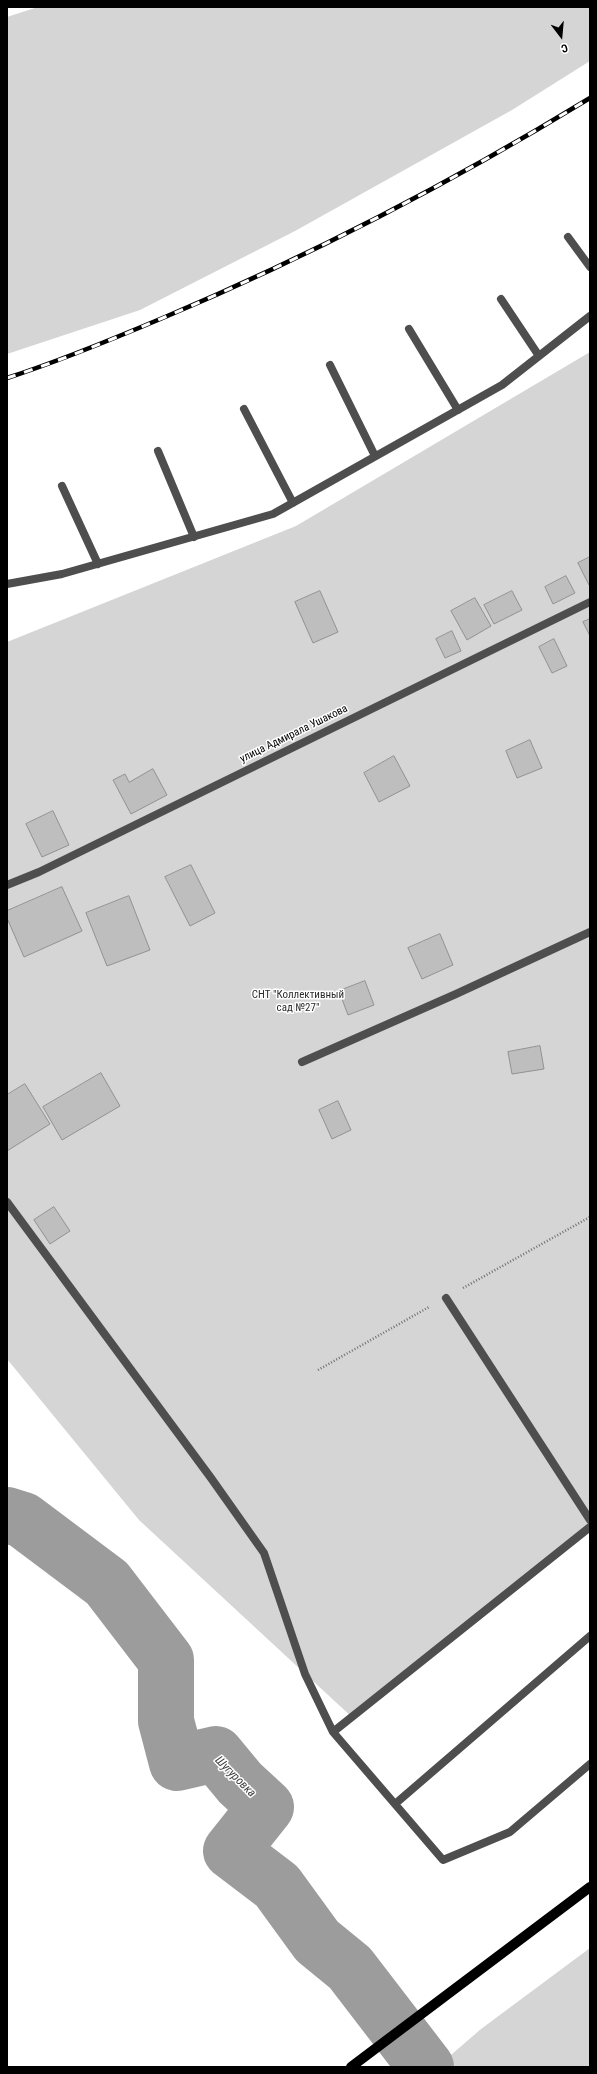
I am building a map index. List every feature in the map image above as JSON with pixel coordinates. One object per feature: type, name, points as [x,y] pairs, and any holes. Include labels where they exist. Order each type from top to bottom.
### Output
[{"type":"main road","points":[[351,2067],[590,1887]]},
{"type":"street","points":[[568,237],[590,267]]},
{"type":"street","points":[[501,299],[539,356]]},
{"type":"street","points":[[7,584],[62,574],[273,514],[502,385],[590,316]]},
{"type":"street","points":[[409,329],[458,410]]},
{"type":"street","points":[[330,366],[375,456]]},
{"type":"street","points":[[244,409],[293,503]]},
{"type":"street","points":[[158,451],[194,537]]},
{"type":"street","points":[[62,486],[98,564]]},
{"type":"street","name":"улица Адмирала Ушакова","points":[[7,885],[39,872],[590,602]]},
{"type":"street","points":[[302,1062],[456,994],[590,932]]},
{"type":"street","points":[[7,1202],[211,1478],[264,1553],[305,1674],[334,1732],[443,1860],[510,1832],[590,1764]]},
{"type":"street","points":[[446,1298],[590,1520]]},
{"type":"street","points":[[334,1732],[590,1527]]},
{"type":"street","points":[[395,1804],[590,1636]]},
{"type":"green space","points":[[38,7],[590,7],[590,61],[512,110],[295,231],[140,310],[7,354],[7,17]]},
{"type":"green space","name":"СНТ \"Коллективный сад №27\"","points":[[590,352],[590,1527],[354,1719],[139,1520],[7,1359],[7,642],[296,526]]},
{"type":"green space","points":[[590,1948],[590,2067],[437,2067],[481,2029]]},
{"type":"building","points":[[590,557],[590,584],[589,585],[578,563]]},
{"type":"building","points":[[566,576],[575,593],[553,604],[545,587]]},
{"type":"building","points":[[320,591],[338,632],[313,643],[295,602]]},
{"type":"building","points":[[512,591],[522,610],[494,624],[484,605]]},
{"type":"building","points":[[475,598],[491,626],[467,640],[451,611]]},
{"type":"building","points":[[590,619],[590,636],[583,622]]},
{"type":"building","points":[[452,631],[461,651],[445,658],[436,639]]},
{"type":"building","points":[[554,639],[567,666],[552,673],[539,647]]},
{"type":"building","points":[[530,740],[542,768],[517,778],[506,751]]},
{"type":"building","points":[[394,756],[410,786],[379,802],[364,773]]},
{"type":"building","points":[[153,769],[167,795],[131,814],[113,780],[125,774],[129,782]]},
{"type":"building","points":[[53,811],[69,845],[42,857],[26,824]]},
{"type":"building","points":[[191,865],[215,913],[190,926],[165,877]]},
{"type":"building","points":[[62,887],[82,931],[24,957],[7,918],[7,911]]},
{"type":"building","points":[[129,896],[150,950],[107,966],[86,913]]},
{"type":"building","points":[[440,934],[453,965],[422,979],[408,948]]},
{"type":"building","points":[[365,981],[374,1005],[348,1015],[339,991]]},
{"type":"building","points":[[540,1046],[544,1069],[512,1074],[508,1052]]},
{"type":"building","points":[[101,1073],[120,1106],[62,1140],[43,1107]]},
{"type":"building","points":[[25,1084],[50,1124],[7,1151],[7,1095]]},
{"type":"building","points":[[338,1101],[351,1130],[332,1139],[319,1110]]},
{"type":"building","points":[[54,1207],[70,1231],[50,1244],[34,1220]]},
{"type":"waterway","name":"Шугуровка","points":[[7,1515],[23,1520],[107,1583],[166,1660],[166,1721],[177,1763],[216,1754],[240,1783],[266,1807],[231,1851],[277,1886],[317,1941],[350,1968],[426,2067]]},
{"type":"railway","points":[[7,378],[67,357],[165,317],[274,268],[435,187],[487,159],[590,98]]}]
